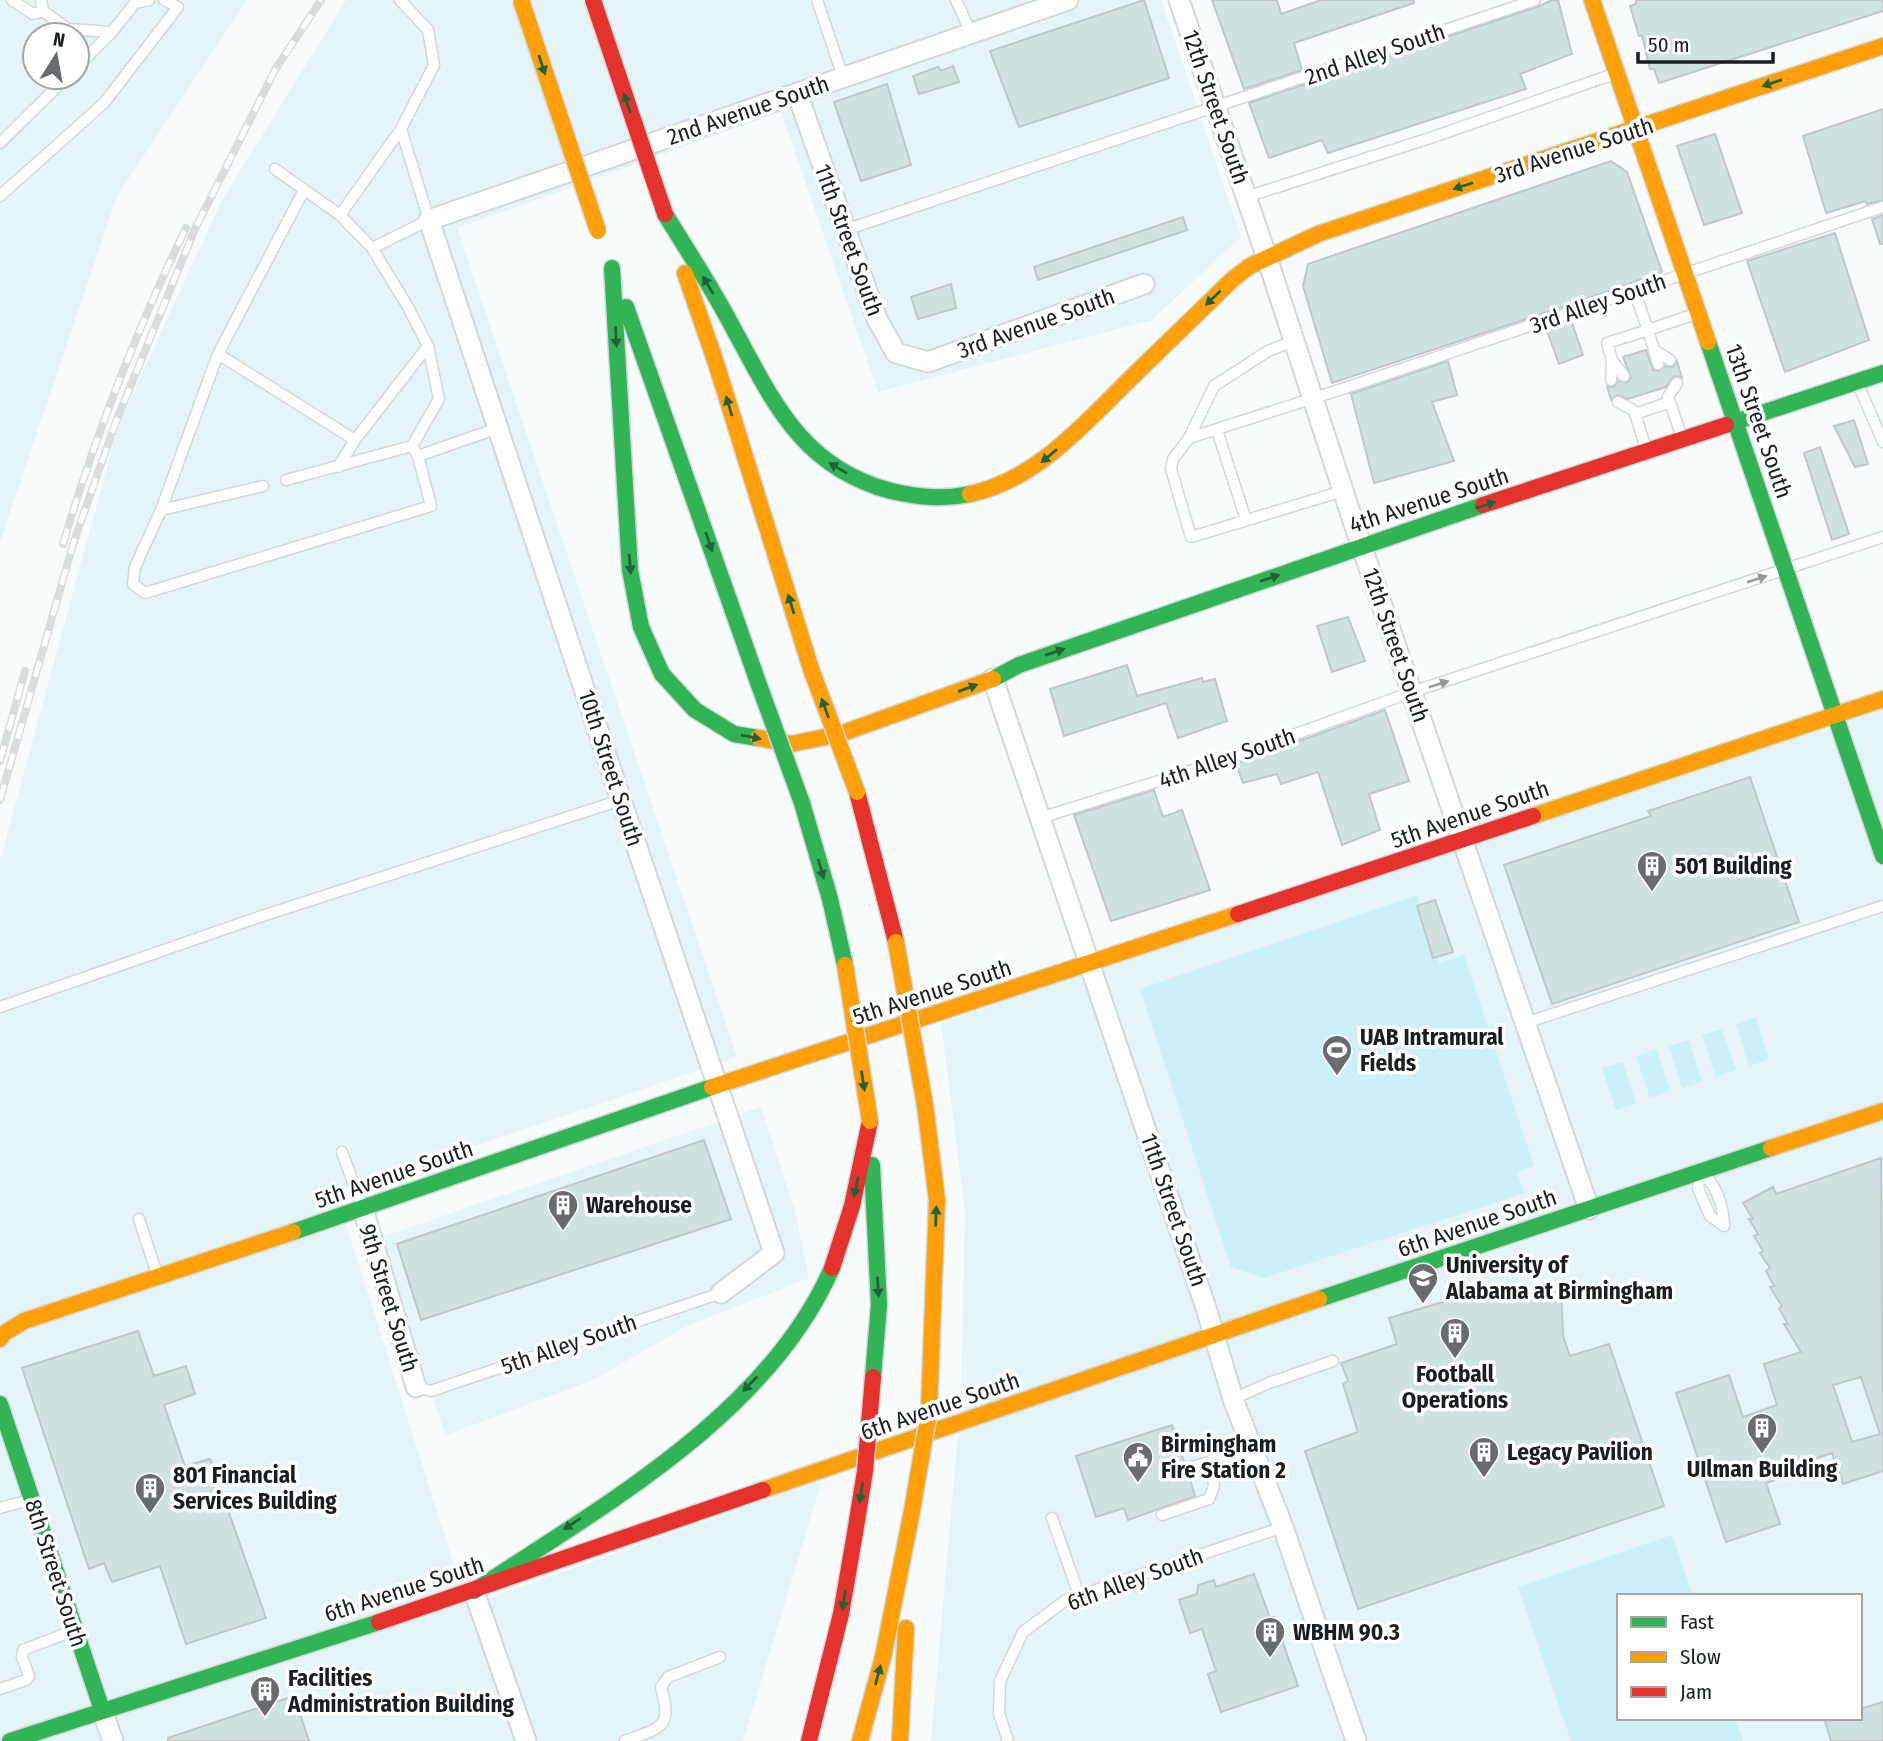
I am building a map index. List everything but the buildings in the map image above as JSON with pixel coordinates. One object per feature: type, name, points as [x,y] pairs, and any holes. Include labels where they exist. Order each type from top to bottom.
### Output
[{"type":"main road","points":[[521,0],[604,249],[802,803],[830,899],[845,965],[870,1121],[879,1305],[865,1471],[842,1614],[808,1741]]},
{"type":"main road","points":[[593,0],[716,363],[811,669],[856,792],[896,942],[925,1105],[937,1200],[929,1412],[883,1657],[860,1741]]},
{"type":"main road","name":"13th Street South","points":[[1592,0],[1883,856]]},
{"type":"main road","name":"3rd Avenue South","points":[[665,215],[731,323],[765,388],[804,443],[821,458],[860,481],[915,498],[940,500],[988,491],[1040,463],[1074,434],[1233,279],[1250,266],[1318,234],[1883,46]]},
{"type":"main road","name":"4th Avenue South","points":[[604,249],[632,582],[641,626],[662,674],[695,710],[734,734],[791,744],[840,734],[993,679],[1019,665],[1362,546],[1883,373]]},
{"type":"main road","name":"5th Avenue South","points":[[0,1339],[3,1334],[24,1321],[363,1209],[718,1085],[1090,964],[1883,699]]},
{"type":"main road","name":"6th Avenue South","points":[[10,1741],[474,1591],[1214,1334],[1883,1111]]},
{"type":"main road","points":[[474,1591],[635,1482],[720,1416],[788,1344],[822,1289],[847,1229],[870,1121]]},
{"type":"main road","name":"8th Street South","points":[[0,1404],[102,1710]]},
{"type":"main road","points":[[900,1741],[912,1511]]},
{"type":"street","name":"2nd Avenue South","points":[[429,219],[1068,0]]},
{"type":"street","name":"12th Street South","points":[[1179,0],[1588,1209]]},
{"type":"street","name":"11th Street South","points":[[797,93],[877,318],[896,353],[928,362]]},
{"type":"street","name":"10th Street South","points":[[429,219],[774,1253],[721,1293]]},
{"type":"street","name":"3rd Avenue South","points":[[928,362],[1144,284]]},
{"type":"street","name":"11th Street South","points":[[993,679],[1214,1334],[1233,1399],[1283,1527],[1356,1741]]},
{"type":"street","name":"9th Street South","points":[[363,1209],[416,1387]]},
{"type":"street","points":[[474,1591],[526,1741]]},
{"type":"street","name":"8th Street South","points":[[102,1710],[113,1741]]},
{"type":"lane","points":[[12,0],[33,14],[44,11]]},
{"type":"lane","points":[[41,0],[44,11],[68,29],[113,32]]},
{"type":"lane","points":[[91,53],[113,32],[134,1],[149,0]]},
{"type":"lane","points":[[0,196],[104,103],[180,4],[164,0]]},
{"type":"lane","points":[[340,215],[401,129],[434,65],[428,30],[400,0]]},
{"type":"lane","points":[[817,0],[842,78]]},
{"type":"lane","points":[[956,0],[971,33]]},
{"type":"lane","name":"2nd Alley South","points":[[845,230],[1535,0]]},
{"type":"lane","points":[[1246,197],[1430,138],[1617,72]]},
{"type":"lane","points":[[0,143],[53,91]]},
{"type":"lane","points":[[372,248],[429,219],[401,129]]},
{"type":"lane","points":[[275,169],[340,215],[372,248],[408,306],[428,346],[439,399],[412,446],[286,480]]},
{"type":"lane","points":[[304,190],[218,355],[161,510],[135,566],[134,584],[145,593],[430,506],[418,456],[412,446]]},
{"type":"lane","name":"3rd Alley South","points":[[1189,438],[1883,207]]},
{"type":"lane","points":[[1634,290],[1658,364]]},
{"type":"lane","points":[[1611,380],[1612,360],[1607,343],[1698,313]]},
{"type":"lane","points":[[1294,341],[1268,351],[1214,386],[1189,438],[1173,460],[1171,469],[1191,537],[1343,491]]},
{"type":"lane","points":[[338,467],[355,440],[428,346]]},
{"type":"lane","points":[[1654,350],[1670,360]]},
{"type":"lane","points":[[218,355],[355,440]]},
{"type":"lane","points":[[1612,360],[1624,376]]},
{"type":"lane","points":[[1856,382],[1882,435]]},
{"type":"lane","points":[[1634,412],[1668,395],[1677,383]]},
{"type":"lane","points":[[1668,395],[1682,440]]},
{"type":"lane","points":[[1630,398],[1647,452]]},
{"type":"lane","points":[[1618,402],[1634,412]]},
{"type":"lane","points":[[418,456],[498,428]]},
{"type":"lane","points":[[1217,430],[1246,520]]},
{"type":"lane","points":[[161,510],[263,485]]},
{"type":"lane","name":"4th Alley South","points":[[1040,818],[1216,763],[1412,692],[1883,537]]},
{"type":"lane","points":[[0,1007],[248,920],[621,800]]},
{"type":"lane","points":[[1525,1023],[1883,905]]},
{"type":"lane","points":[[342,1152],[363,1209]]},
{"type":"lane","points":[[1701,1171],[1714,1183],[1724,1226],[1710,1216],[1699,1188],[1701,1171]]},
{"type":"lane","points":[[139,1219],[158,1277]]},
{"type":"lane","name":"5th Alley South","points":[[416,1387],[431,1391],[721,1293]]},
{"type":"lane","points":[[1233,1399],[1269,1383],[1334,1361]]},
{"type":"lane","points":[[1186,1469],[1252,1448]]},
{"type":"lane","points":[[1162,1515],[1209,1499],[1214,1486],[1212,1460]]},
{"type":"lane","points":[[0,1508],[32,1499]]},
{"type":"lane","points":[[1052,1518],[1079,1595]]},
{"type":"lane","name":"6th Alley South","points":[[1008,1741],[999,1713],[1000,1681],[1023,1632],[1066,1600],[1283,1527]]},
{"type":"lane","points":[[0,1689],[26,1680],[29,1675],[22,1657],[23,1650],[75,1630]]},
{"type":"lane","points":[[625,1741],[656,1729],[665,1721],[667,1708],[661,1687],[668,1678],[720,1657]]},
{"type":"shaded area","points":[[0,0],[247,0],[117,196],[0,542]]},
{"type":"shaded area","points":[[346,0],[1161,0],[1241,237],[1152,320],[878,392],[781,112],[457,228],[737,1057],[336,1193],[467,1606],[822,1480],[743,1741],[0,1741],[0,861],[119,423],[222,200]]},
{"type":"shaded area","name":"University of Alabama at Birmingham","points":[[1883,699],[1883,1741],[931,1741],[961,1401],[965,1210],[941,1023]]},
{"type":"shaded area","name":"UAB Intramural Fields","points":[[1417,895],[1439,963],[1464,955],[1534,1166],[1517,1172],[1524,1193],[1264,1278],[1231,1267],[1140,989]]},
{"type":"shaded area","points":[[1756,1017],[1769,1059],[1749,1066],[1736,1024]]},
{"type":"shaded area","points":[[1722,1029],[1736,1070],[1716,1077],[1702,1035]]},
{"type":"shaded area","points":[[1689,1040],[1702,1082],[1682,1088],[1669,1046]]},
{"type":"shaded area","points":[[1657,1049],[1670,1091],[1650,1098],[1636,1056]]},
{"type":"shaded area","points":[[1623,1062],[1636,1104],[1616,1110],[1602,1068]]},
{"type":"shaded area","points":[[761,1107],[795,1211],[809,1278],[683,1328],[595,1379],[446,1435],[376,1239]]},
{"type":"shaded area","points":[[1672,1535],[1692,1594],[1617,1594],[1617,1720],[1736,1720],[1743,1741],[1571,1741],[1518,1587]]},
{"type":"railway","points":[[0,800],[74,541],[117,419],[195,229],[275,70],[321,0]]},
{"type":"railway","points":[[63,544],[118,383],[186,228]]},
{"type":"railway","points":[[0,761],[25,671]]},
{"type":"traffic: fast","points":[[665,214],[715,296],[760,378],[792,427],[811,447],[833,465],[860,480],[891,491],[930,497],[970,494]]},
{"type":"traffic: fast","points":[[612,268],[630,570],[641,627],[662,674],[695,710],[734,734],[758,738]]},
{"type":"traffic: fast","points":[[626,307],[759,685]]},
{"type":"traffic: fast","points":[[1708,342],[1883,856]]},
{"type":"traffic: fast","points":[[1726,425],[1883,373]]},
{"type":"traffic: fast","points":[[993,679],[1019,665],[1483,505]]},
{"type":"traffic: fast","points":[[759,685],[802,803]]},
{"type":"traffic: fast","points":[[802,803],[830,899],[845,965]]},
{"type":"traffic: fast","points":[[293,1232],[712,1087]]},
{"type":"traffic: fast","points":[[1319,1299],[1771,1148]]},
{"type":"traffic: fast","points":[[872,1165],[879,1305],[873,1377]]},
{"type":"traffic: fast","points":[[474,1591],[627,1490],[677,1453],[724,1412],[767,1369],[803,1321],[832,1268]]},
{"type":"traffic: fast","points":[[0,1404],[102,1710]]},
{"type":"traffic: fast","points":[[10,1741],[379,1622]]},
{"type":"traffic: slow","points":[[521,0],[598,231]]},
{"type":"traffic: slow","points":[[1592,0],[1708,342]]},
{"type":"traffic: slow","points":[[1267,258],[1318,234],[1883,46]]},
{"type":"traffic: slow","points":[[970,494],[994,487],[1039,463],[1097,412],[1233,279],[1250,266],[1267,258]]},
{"type":"traffic: slow","points":[[685,273],[716,363],[811,669]]},
{"type":"traffic: slow","points":[[811,669],[857,792]]},
{"type":"traffic: slow","points":[[758,738],[791,744],[840,734],[993,679]]},
{"type":"traffic: slow","points":[[1533,816],[1883,699]]},
{"type":"traffic: slow","points":[[712,1087],[1238,914]]},
{"type":"traffic: slow","points":[[896,942],[925,1105]]},
{"type":"traffic: slow","points":[[845,965],[870,1121]]},
{"type":"traffic: slow","points":[[925,1105],[937,1200],[931,1358]]},
{"type":"traffic: slow","points":[[1771,1148],[1883,1111]]},
{"type":"traffic: slow","points":[[0,1339],[3,1334],[24,1321],[293,1232]]},
{"type":"traffic: slow","points":[[763,1490],[1319,1299]]},
{"type":"traffic: slow","points":[[912,1511],[929,1412],[931,1358]]},
{"type":"traffic: slow","points":[[860,1741],[883,1657],[912,1511]]},
{"type":"traffic: slow","points":[[900,1741],[906,1628]]},
{"type":"traffic: jam","points":[[593,0],[665,214]]},
{"type":"traffic: jam","points":[[1483,505],[1726,425]]},
{"type":"traffic: jam","points":[[857,792],[896,942]]},
{"type":"traffic: jam","points":[[1238,914],[1533,816]]},
{"type":"traffic: jam","points":[[832,1268],[852,1206],[870,1121]]},
{"type":"traffic: jam","points":[[855,1533],[865,1471],[873,1377]]},
{"type":"traffic: jam","points":[[379,1622],[763,1490]]},
{"type":"traffic: jam","points":[[809,1741],[841,1614],[855,1533]]},
{"type":"place","name":"501 Building","points":[[1652,893]]},
{"type":"place","name":"UAB Intramural Fields","points":[[1337,1077]]},
{"type":"place","name":"Warehouse","points":[[563,1232]]},
{"type":"place","name":"University of Alabama at Birmingham","points":[[1423,1305]]},
{"type":"place","name":"Football Operations","points":[[1455,1360]]},
{"type":"place","name":"UIlman Building","points":[[1762,1455]]},
{"type":"place","name":"Legacy Pavilion","points":[[1484,1479]]},
{"type":"place","name":"Birmingham Fire Station 2","points":[[1138,1484]]},
{"type":"place","name":"801 Financial Services Building","points":[[150,1515]]},
{"type":"place","name":"WBHM 90.3","points":[[1270,1659]]},
{"type":"place","name":"Facilities Administration Building","points":[[265,1718]]}]
